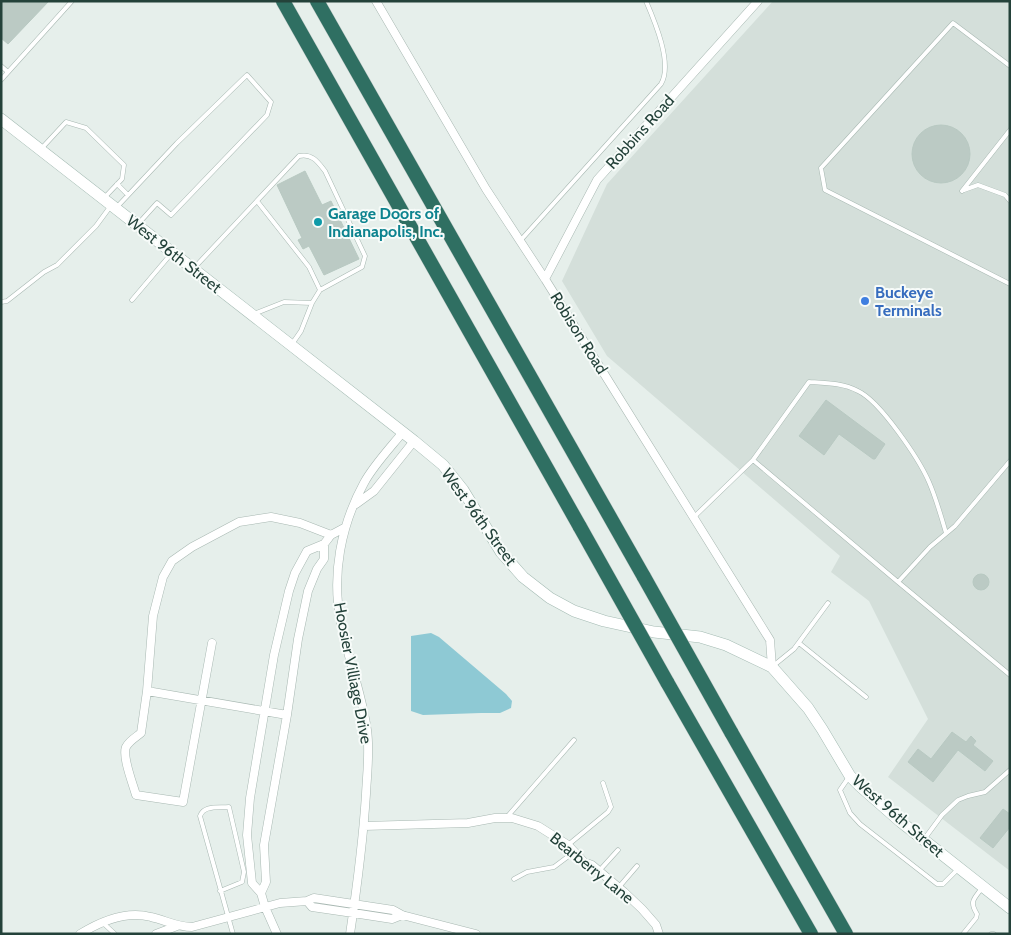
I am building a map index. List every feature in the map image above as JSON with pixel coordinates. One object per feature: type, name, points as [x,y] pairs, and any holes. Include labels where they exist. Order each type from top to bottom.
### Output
[{"type":"highway","points":[[283,1],[811,934]]},
{"type":"highway","points":[[318,1],[846,934]]},
{"type":"street","name":"Robison Road","points":[[376,1],[456,139],[770,640],[772,667]]},
{"type":"street","name":"Robbins Road","points":[[545,279],[597,180],[758,1]]},
{"type":"street","name":"West 96th Street","points":[[1,119],[443,465],[463,490],[501,552],[523,577],[550,598],[574,611],[604,621],[654,632],[700,637],[726,645],[772,667],[808,708],[850,776],[894,816],[1010,908]]},
{"type":"street","name":"Hoosier Villiage Drive","points":[[350,934],[364,826],[369,754],[367,730],[342,627],[338,602],[339,557],[344,528],[364,482],[403,432]]},
{"type":"street","points":[[354,505],[374,491],[414,441]]},
{"type":"street","points":[[212,643],[183,802],[136,795],[126,756],[126,748],[141,732],[147,691],[153,616],[163,577],[172,562],[192,547],[240,522],[272,518],[300,523],[330,535]]},
{"type":"street","points":[[261,893],[266,882],[264,845],[287,715],[298,639],[308,591],[324,559],[324,544],[330,535],[344,528]]},
{"type":"street","points":[[277,934],[261,893],[252,883],[247,835],[250,798],[266,712],[274,655],[289,592],[295,573],[307,551],[324,544]]},
{"type":"street","points":[[147,691],[287,715]]},
{"type":"street","name":"Bearberry Lane","points":[[364,826],[468,823],[495,818],[512,818],[538,826],[568,845],[584,862],[592,865],[619,887],[656,925],[659,934]]},
{"type":"street","points":[[156,934],[177,926],[192,927],[280,903],[307,901],[314,898],[393,910],[402,915],[453,931],[476,934]]},
{"type":"street","points":[[307,901],[312,907],[353,914],[392,919],[402,915]]},
{"type":"street","points":[[80,934],[102,922],[121,917],[141,915],[177,926]]},
{"type":"lane","points":[[1,80],[72,1]]},
{"type":"lane","points":[[520,241],[666,77],[667,67],[664,53],[646,1]]},
{"type":"lane","points":[[1010,66],[953,23],[820,168],[825,190],[1010,284]]},
{"type":"lane","points":[[1,66],[8,72]]},
{"type":"lane","points":[[110,204],[128,195],[177,143],[247,75],[271,102],[268,115],[171,216],[157,203],[137,225]]},
{"type":"lane","points":[[1,302],[7,301],[44,272],[57,265],[96,226],[110,204],[117,184],[122,179],[124,165],[86,128],[66,122],[41,150]]},
{"type":"lane","points":[[1010,130],[962,191],[978,185],[1004,195],[1010,201]]},
{"type":"lane","points":[[194,269],[299,156],[310,156],[316,160],[325,172],[366,256],[362,268],[320,290],[312,303],[301,331],[291,345]]},
{"type":"lane","points":[[117,184],[128,195]]},
{"type":"lane","points":[[257,201],[309,267],[320,290]]},
{"type":"lane","points":[[132,300],[172,252]]},
{"type":"lane","points":[[252,315],[284,302],[312,303]]},
{"type":"lane","points":[[694,517],[753,460],[809,382],[838,384],[859,391],[875,403],[892,422],[928,479],[946,533]]},
{"type":"lane","points":[[753,460],[1010,675]]},
{"type":"lane","points":[[898,582],[930,547],[955,526],[1010,461]]},
{"type":"lane","points":[[772,667],[794,649],[828,603]]},
{"type":"lane","points":[[799,643],[866,697]]},
{"type":"lane","points":[[505,818],[574,740]]},
{"type":"lane","points":[[924,840],[942,815],[958,800],[985,792],[1010,770]]},
{"type":"lane","points":[[850,776],[840,790],[850,813],[860,824],[937,884],[943,884],[960,868]]},
{"type":"lane","points":[[568,845],[608,812],[611,807],[603,783]]},
{"type":"lane","points":[[220,891],[242,882],[244,872],[228,807],[206,808],[200,816],[220,891],[233,934]]},
{"type":"lane","points":[[599,871],[618,850]]},
{"type":"lane","points":[[514,880],[527,872],[554,867],[574,852]]},
{"type":"lane","points":[[619,887],[637,866]]},
{"type":"lane","points":[[963,934],[976,918],[977,914],[972,902],[982,886]]},
{"type":"lane","points":[[102,922],[115,934]]},
{"type":"shaded area","points":[[773,1],[1010,1],[1010,871],[888,777],[928,719],[869,601],[831,572],[840,556],[607,356],[562,281],[607,184]]},
{"type":"water","points":[[431,633],[439,637],[506,694],[512,701],[511,708],[500,713],[423,715],[411,711],[411,636]]},
{"type":"building","points":[[1,1],[49,1],[8,44],[1,38]]},
{"type":"building","points":[[941,125],[952,127],[962,133],[968,143],[970,154],[968,165],[962,175],[952,181],[941,183],[930,181],[920,175],[914,165],[912,154],[914,143],[920,133],[930,127]]},
{"type":"building","name":"Garage Doors of Indianapolis, Inc.","points":[[305,171],[322,205],[331,201],[359,259],[324,275],[309,246],[303,249],[298,240],[302,238],[277,185]]},
{"type":"building","points":[[826,400],[885,444],[875,459],[839,434],[824,455],[799,436]]},
{"type":"building","points":[[981,574],[987,576],[989,582],[987,588],[981,590],[975,588],[973,582],[975,576]]},
{"type":"building","points":[[952,732],[966,742],[971,736],[976,741],[973,745],[993,761],[985,771],[958,750],[933,782],[908,762],[918,749],[931,759]]},
{"type":"building","points":[[1003,809],[1010,814],[1010,827],[993,848],[980,838]]},
{"type":"place","name":"Garage Doors of Indianapolis, Inc.","points":[[318,222]]},
{"type":"place","name":"Buckeye Terminals","points":[[865,301]]}]
